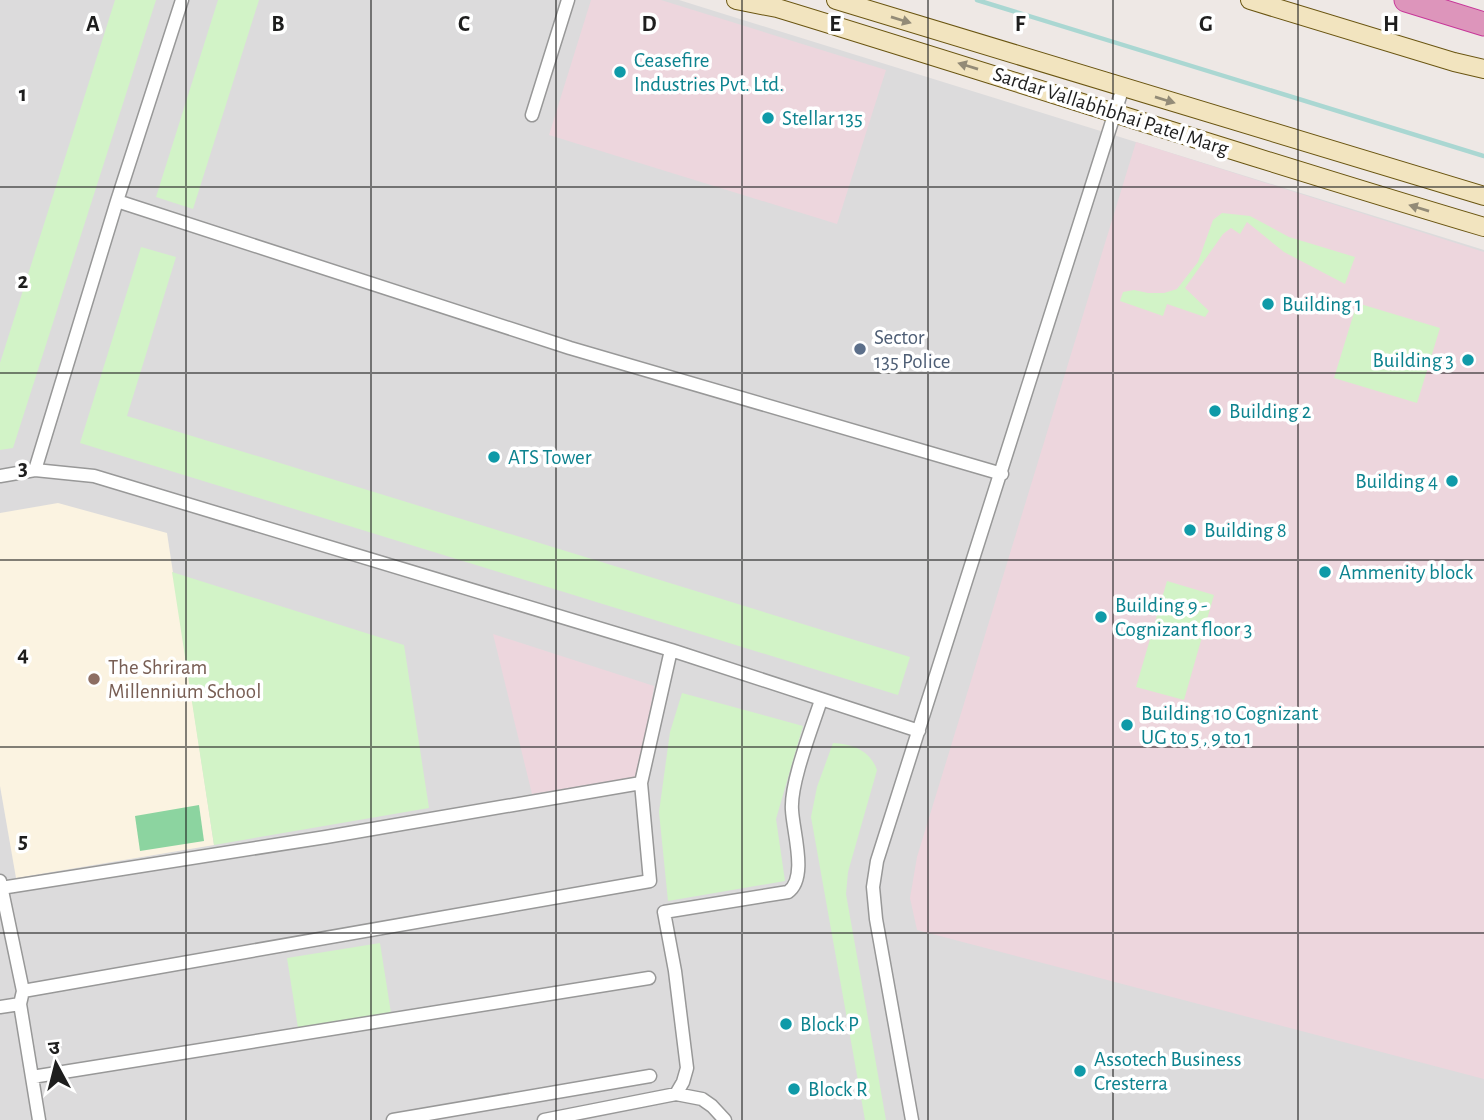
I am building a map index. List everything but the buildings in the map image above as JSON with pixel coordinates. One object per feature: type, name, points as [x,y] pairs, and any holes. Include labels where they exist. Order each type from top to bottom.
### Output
[{"type":"highway","points":[[1406,0],[1484,24]]},
{"type":"street","points":[[35,470],[182,0]]},
{"type":"street","points":[[532,115],[568,0]]},
{"type":"street","name":"Sardar Vallabhbhai Patel Marg","points":[[736,0],[777,8],[1115,112],[1324,180],[1484,227]]},
{"type":"street","name":"Sardar Vallabhbhai Patel Marg","points":[[835,0],[1484,196]]},
{"type":"street","points":[[1250,0],[1484,69]]},
{"type":"street","points":[[912,1120],[876,919],[873,887],[877,861],[1123,87]]},
{"type":"street","points":[[117,201],[570,348],[1002,474]]},
{"type":"street","points":[[0,476],[35,470],[94,476],[671,650],[919,730]]},
{"type":"street","points":[[23,991],[650,881],[641,783],[671,650]]},
{"type":"street","points":[[676,1094],[687,1068],[675,971],[664,912],[788,891],[795,887],[799,874],[792,797],[821,700]]},
{"type":"street","points":[[39,1120],[20,1004],[23,991],[1,892],[641,783]]},
{"type":"street","points":[[32,1077],[649,978]]},
{"type":"street","points":[[0,1007],[20,1004]]},
{"type":"street","points":[[393,1120],[650,1076]]},
{"type":"street","points":[[544,1120],[676,1094],[702,1099],[725,1120]]},
{"type":"shaded area","points":[[0,0],[679,0],[1484,250],[1484,1120],[0,1120]]},
{"type":"shaded area","points":[[591,0],[661,0],[886,70],[837,224],[549,135]]},
{"type":"shaded area","points":[[1136,142],[1484,252],[1484,1079],[917,930],[910,898],[917,857]]},
{"type":"shaded area","name":"The Shriram Millennium School","points":[[58,503],[167,533],[214,845],[16,878],[0,786],[0,513]]},
{"type":"shaded area","points":[[493,634],[654,686],[640,776],[532,794]]},
{"type":"green space","points":[[115,0],[156,0],[13,448],[0,450],[0,363]]},
{"type":"green space","points":[[218,0],[259,0],[193,209],[156,197]]},
{"type":"green space","points":[[1222,213],[1250,216],[1289,237],[1355,257],[1345,284],[1284,252],[1247,222],[1240,234],[1231,228],[1223,234],[1185,288],[1209,311],[1205,317],[1167,304],[1163,316],[1120,301],[1123,292],[1134,290],[1164,293],[1177,289],[1198,262],[1213,220]]},
{"type":"green space","points":[[141,247],[176,257],[127,416],[910,657],[898,695],[80,443]]},
{"type":"green space","points":[[1357,303],[1440,328],[1417,403],[1334,378]]},
{"type":"green space","points":[[172,572],[404,645],[429,808],[214,845]]},
{"type":"green space","points":[[1167,581],[1214,595],[1184,700],[1136,687]]},
{"type":"green space","points":[[682,693],[803,726],[776,819],[785,881],[668,901],[659,812],[670,732]]},
{"type":"green space","points":[[833,743],[860,749],[870,757],[877,770],[848,872],[846,894],[886,1120],[865,1120],[811,817],[817,787]]},
{"type":"green space","points":[[199,805],[204,841],[140,851],[135,816]]},
{"type":"green space","points":[[380,943],[391,1013],[298,1028],[287,958]]},
{"type":"waterway","points":[[977,0],[1484,156]]},
{"type":"place","name":"Ceasefire Industries Pvt. Ltd.","points":[[620,72]]},
{"type":"place","name":"Stellar 135","points":[[768,118]]},
{"type":"place","name":"Building 1","points":[[1268,304]]},
{"type":"place","name":"Sector 135 Police","points":[[860,349]]},
{"type":"place","name":"Building 3","points":[[1468,360]]},
{"type":"place","name":"Building 2","points":[[1215,411]]},
{"type":"place","name":"ATS Tower","points":[[494,457]]},
{"type":"place","name":"Building 4","points":[[1452,481]]},
{"type":"place","name":"Building 8","points":[[1190,530]]},
{"type":"place","name":"Ammenity block","points":[[1325,572]]},
{"type":"place","name":"Building 9 - Cognizant floor 3","points":[[1101,617]]},
{"type":"place","name":"The Shriram Millennium School","points":[[94,679]]},
{"type":"place","name":"Building 10 Cognizant UG to 5 , 9 to 1","points":[[1127,725]]},
{"type":"place","name":"Block P","points":[[786,1024]]},
{"type":"place","name":"Assotech Business Cresterra","points":[[1080,1071]]},
{"type":"place","name":"Block R","points":[[794,1089]]}]
